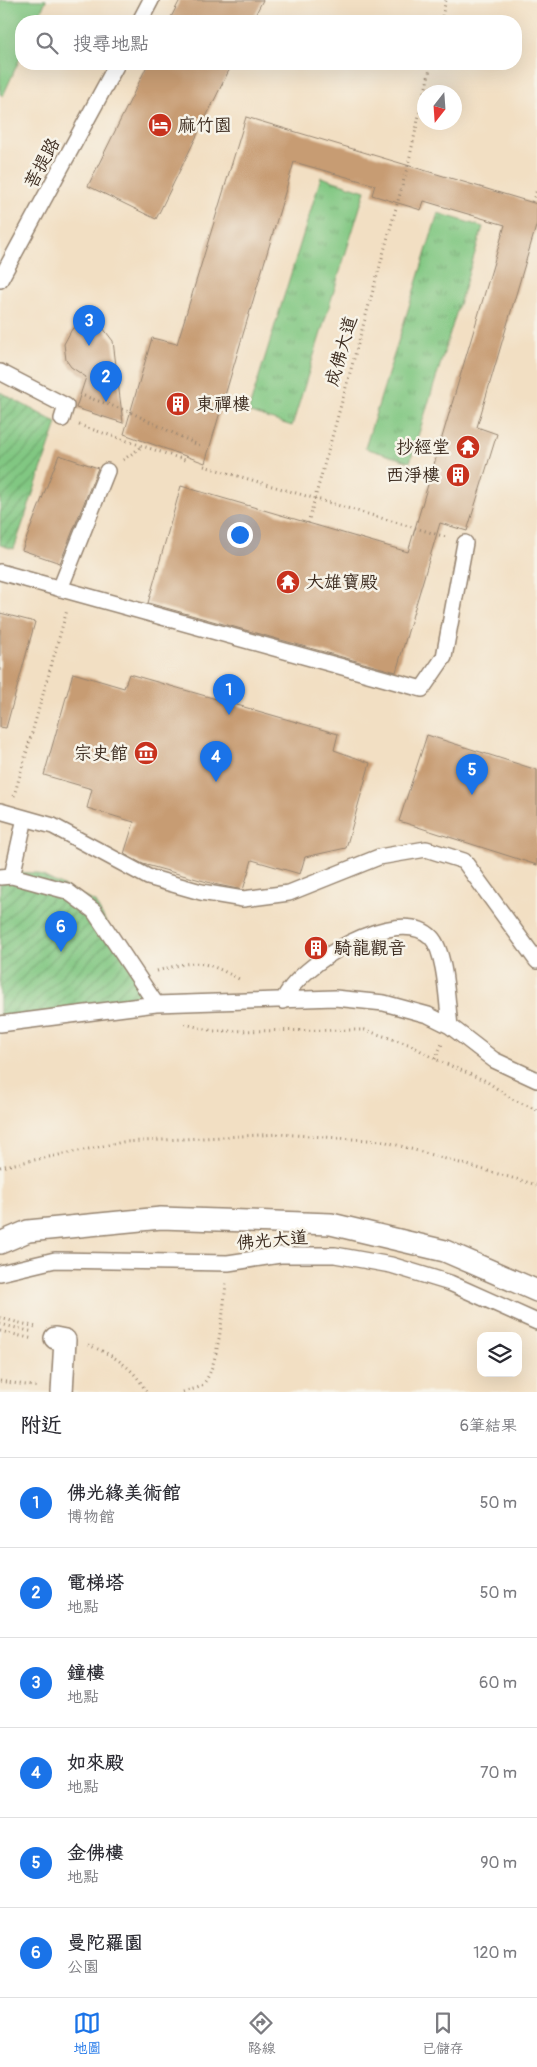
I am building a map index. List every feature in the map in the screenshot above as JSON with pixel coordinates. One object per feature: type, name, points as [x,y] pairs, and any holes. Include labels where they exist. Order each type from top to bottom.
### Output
[{"type":"street","points":[[0,1243],[28,1231],[161,1218],[331,1224],[445,1251],[537,1291]]},
{"type":"street","points":[[48,1336],[62,1392]]},
{"type":"lane","points":[[143,15],[151,0]]},
{"type":"lane","name":"菩提路","points":[[0,280],[114,70]]},
{"type":"lane","points":[[0,372],[66,406],[62,419]]},
{"type":"lane","points":[[66,591],[107,471]]},
{"type":"lane","points":[[0,572],[422,689],[444,657],[465,543]]},
{"type":"lane","points":[[5,812],[53,826],[148,877],[201,892],[243,899],[289,893],[379,857],[426,849],[464,861],[537,961]]},
{"type":"lane","points":[[25,818],[6,877],[67,891],[94,911],[156,1004]]},
{"type":"lane","points":[[283,1001],[293,982],[326,957],[379,931],[413,928],[432,937],[440,949],[450,1026]]},
{"type":"lane","points":[[0,1024],[156,1004],[262,1002],[336,998],[384,1003],[428,1015],[450,1026],[494,1060],[537,1080]]},
{"type":"lane","name":"佛光大道","points":[[0,1273],[55,1260],[228,1263],[280,1255],[335,1255],[391,1265],[450,1282],[537,1322]]},
{"type":"path","points":[[442,15],[446,0]]},
{"type":"path","name":"成佛大道","points":[[427,85],[430,70]]},
{"type":"path","name":"成佛大道","points":[[308,523],[395,212],[417,125]]},
{"type":"path","points":[[532,202],[537,190]]},
{"type":"path","points":[[80,395],[130,412],[200,446]]},
{"type":"path","points":[[62,419],[141,448],[188,461]]},
{"type":"path","points":[[204,466],[465,543]]},
{"type":"path","points":[[5,812],[66,591]]},
{"type":"path","points":[[138,977],[190,961],[216,967],[248,984],[262,1002]]},
{"type":"path","points":[[156,1004],[171,1020],[214,1031],[365,1030],[411,1044],[435,1059],[486,1081],[512,1099],[537,1110]]},
{"type":"path","points":[[0,1167],[123,1142],[280,1134],[383,1141],[537,1185]]},
{"type":"path","points":[[200,1392],[201,1387],[211,1373],[222,1318],[228,1263]]},
{"type":"path","points":[[0,1318],[48,1336]]},
{"type":"path","points":[[0,1324],[103,1350],[123,1363],[140,1380],[146,1392]]},
{"type":"path","points":[[0,1330],[48,1336]]},
{"type":"path","points":[[0,1381],[62,1392]]},
{"type":"path","points":[[183,1392],[201,1387]]},
{"type":"green space","points":[[0,0],[46,0],[40,15],[15,15],[15,69],[3,96],[0,94]]},
{"type":"green space","points":[[321,177],[365,191],[292,426],[248,412]]},
{"type":"green space","points":[[438,213],[483,227],[410,462],[365,448]]},
{"type":"green space","points":[[0,392],[57,423],[14,549],[0,545]]},
{"type":"green space","points":[[0,872],[37,873],[95,902],[149,1001],[0,1019]]},
{"type":"building","points":[[180,0],[263,0],[255,15],[172,15]]},
{"type":"building","name":"麻竹園","points":[[145,70],[229,70],[156,219],[88,186]]},
{"type":"building","points":[[246,117],[537,204],[537,223],[477,427],[497,434],[467,531],[440,523],[396,672],[148,603],[181,486],[408,552],[505,225],[424,201],[421,210],[372,195],[375,185],[294,162],[205,463],[124,434],[152,338],[177,344]]},
{"type":"building","points":[[87,323],[103,328],[113,341],[123,423],[76,408],[86,377],[71,367],[66,360],[64,344],[72,329]]},
{"type":"building","points":[[59,455],[98,468],[60,563],[22,550]]},
{"type":"building","points":[[0,613],[35,622],[6,728],[0,727]]},
{"type":"building","points":[[73,673],[124,688],[129,674],[338,734],[334,750],[370,763],[346,848],[305,857],[300,874],[252,860],[243,890],[143,864],[124,854],[134,822],[87,808],[92,789],[44,775]]},
{"type":"building","points":[[427,735],[537,770],[537,865],[399,821]]},
{"type":"place","name":"麻竹園","points":[[160,125]]},
{"type":"place","name":"鐘樓","points":[[89,346]]},
{"type":"place","name":"電梯塔","points":[[106,402]]},
{"type":"place","name":"東禪樓","points":[[178,404]]},
{"type":"place","name":"抄經堂","points":[[468,447]]},
{"type":"place","name":"西淨樓","points":[[458,475]]},
{"type":"place","name":"大雄寶殿","points":[[288,582]]},
{"type":"place","name":"佛光緣美術館","points":[[229,715]]},
{"type":"place","name":"宗史館","points":[[146,753]]},
{"type":"place","name":"如來殿","points":[[216,782]]},
{"type":"place","name":"金佛樓","points":[[472,795]]},
{"type":"place","name":"騎龍觀音","points":[[316,948]]},
{"type":"place","name":"曼陀羅園","points":[[61,952]]}]
